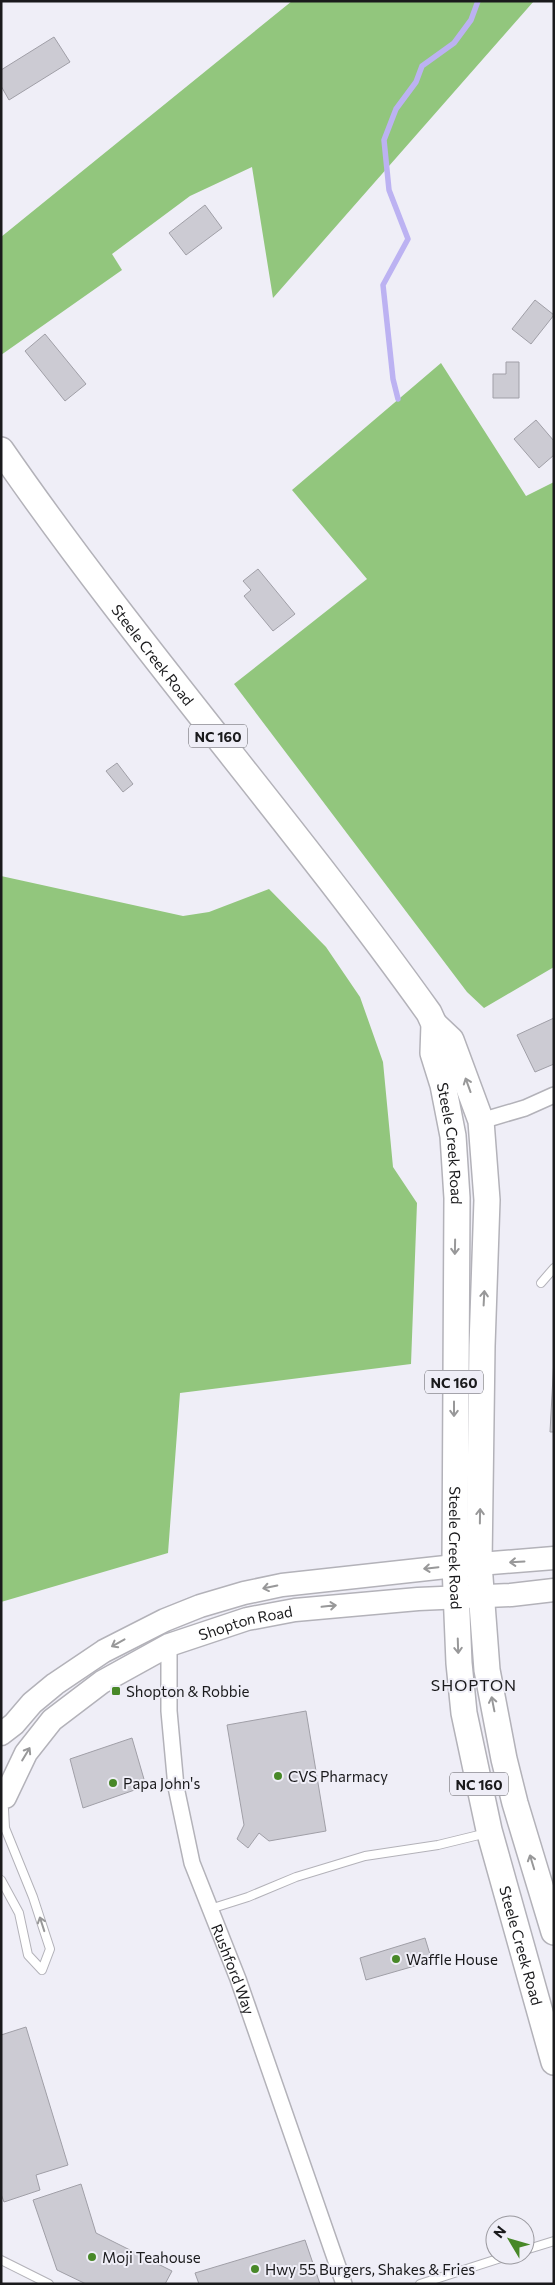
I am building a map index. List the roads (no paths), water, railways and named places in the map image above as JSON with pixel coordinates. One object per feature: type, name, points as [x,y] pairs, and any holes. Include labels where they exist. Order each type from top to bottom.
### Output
[{"type":"main road","name":"Steele Creek Road","points":[[1,450],[28,489],[142,638],[381,946],[429,1013],[434,1024],[451,1040],[481,1121],[487,1200],[482,1346],[480,1564],[487,1670],[515,1803],[554,1932]]},
{"type":"main road","name":"Steele Creek Road","points":[[434,1024],[434,1053],[444,1085],[452,1136],[457,1198],[455,1566],[459,1663],[464,1713],[489,1830],[554,2062]]},
{"type":"main road","points":[[527,1964],[554,2028]]},
{"type":"street","points":[[481,1121],[525,1108],[554,1094]]},
{"type":"street","name":"Shopton Road","points":[[1,1734],[14,1724],[32,1703],[55,1684],[104,1651],[164,1620],[200,1606],[244,1593],[282,1585],[455,1566],[554,1558]]},
{"type":"street","name":"Shopton Road","points":[[3,1801],[26,1752],[52,1720],[102,1682],[169,1645],[247,1619],[295,1610],[456,1597],[481,1598],[554,1590]]},
{"type":"street","name":"Rushford Way","points":[[169,1645],[169,1711],[176,1787],[192,1863],[238,1979],[344,2284]]},
{"type":"lane","points":[[541,1283],[554,1268]]},
{"type":"lane","points":[[1,1880],[19,1913],[28,1955],[42,1970],[50,1949],[33,1897],[5,1828],[3,1801]]},
{"type":"lane","points":[[210,1909],[248,1897],[296,1877],[364,1856],[438,1845],[489,1830]]},
{"type":"lane","points":[[535,2247],[554,2241]]},
{"type":"lane","points":[[1,2260],[49,2284]]},
{"type":"lane","points":[[420,2284],[485,2263]]},
{"type":"waterway","points":[[398,399],[393,379],[383,285],[408,239],[389,190],[384,140],[396,109],[416,82],[422,66],[454,43],[471,20],[478,1]]},
{"type":"place","name":"Shopton & Robbie","points":[[116,1691]]},
{"type":"place","name":"CVS Pharmacy","points":[[278,1776]]},
{"type":"place","name":"Papa John's","points":[[113,1783]]},
{"type":"place","name":"Waffle House","points":[[396,1959]]},
{"type":"place","name":"Moji Teahouse","points":[[92,2257]]},
{"type":"place","name":"Hwy 55 Burgers, Shakes & Fries","points":[[255,2269]]},
{"type":"district","name":"SHOPTON","points":[[474,1684]]}]
